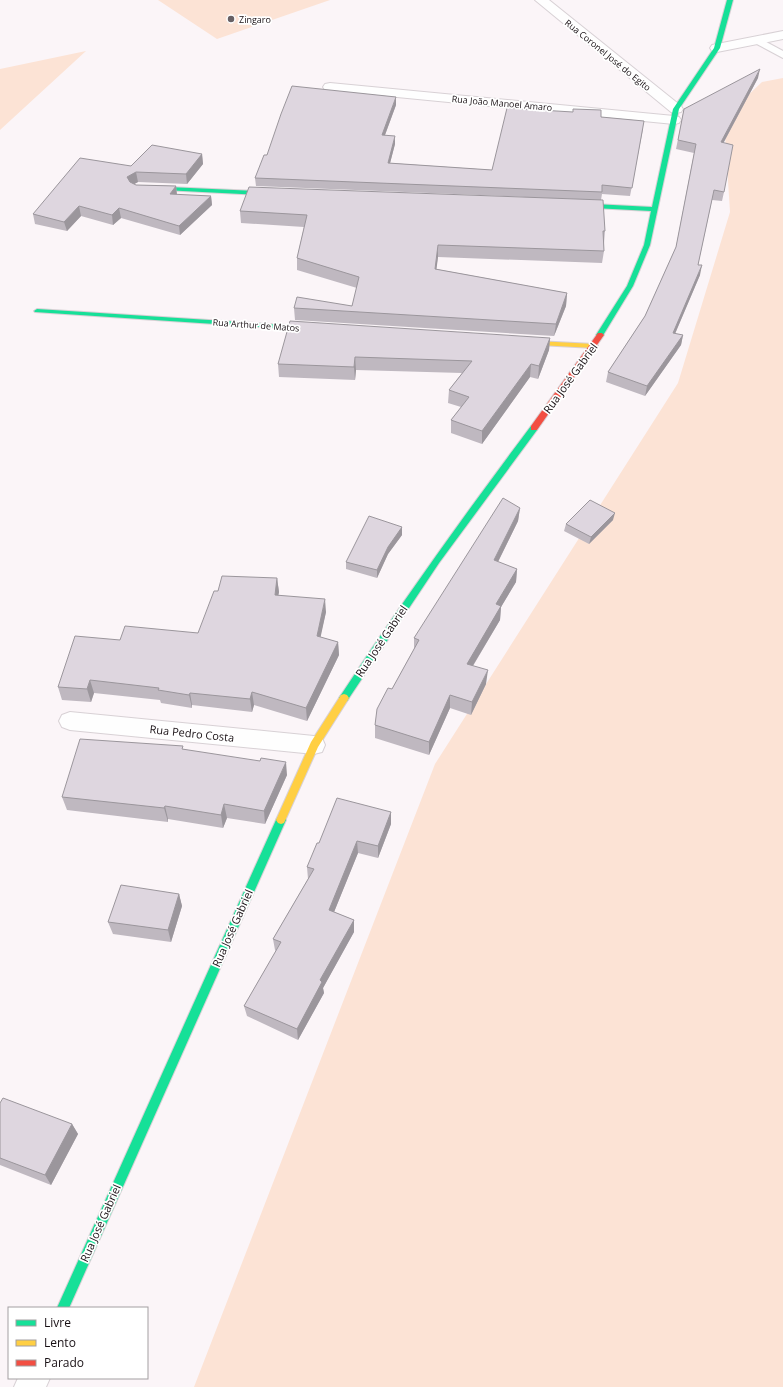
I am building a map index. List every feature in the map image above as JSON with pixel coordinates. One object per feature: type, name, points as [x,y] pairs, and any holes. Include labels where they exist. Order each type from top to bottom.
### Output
[{"type":"street","name":"Rua Coronel José do Egito","points":[[541,0],[675,114]]},
{"type":"street","name":"Rua José Gabriel","points":[[63,1307],[314,745],[376,647],[431,567],[594,346],[630,286],[647,245],[675,114],[717,48],[730,0]]},
{"type":"street","points":[[717,48],[783,36]]},
{"type":"street","name":"Rua João Manoel Amaro","points":[[330,87],[675,114]]},
{"type":"street","points":[[138,188],[289,194]]},
{"type":"street","points":[[567,205],[654,209]]},
{"type":"street","name":"Rua Arthur de Matos","points":[[38,311],[324,329]]},
{"type":"street","points":[[507,341],[594,346]]},
{"type":"street","name":"Rua Pedro Costa","points":[[70,721],[314,745]]},
{"type":"lane","points":[[757,40],[783,55]]},
{"type":"shaded area","name":"Zingaro","points":[[158,0],[330,0],[217,39]]},
{"type":"shaded area","points":[[86,51],[0,130],[0,69]]},
{"type":"shaded area","points":[[783,78],[783,1387],[194,1387],[435,764],[678,383],[730,212],[724,118],[762,82]]},
{"type":"building","points":[[760,69],[721,142],[733,145],[724,192],[714,190],[698,265],[702,265],[673,333],[683,335],[647,386],[608,372],[645,316],[676,247],[696,144],[678,140],[684,109]]},
{"type":"building","points":[[292,86],[396,97],[382,135],[395,136],[388,163],[492,170],[507,108],[573,112],[573,109],[601,110],[601,117],[644,121],[632,188],[602,185],[602,192],[255,178],[264,155],[267,155]]},
{"type":"building","points":[[152,145],[202,154],[186,174],[136,172],[127,177],[130,182],[136,185],[176,186],[170,194],[211,196],[179,226],[119,208],[112,215],[79,206],[64,222],[33,214],[80,158],[131,166]]},
{"type":"building","points":[[249,187],[603,200],[605,231],[603,231],[604,251],[438,245],[435,269],[567,293],[556,324],[294,308],[297,297],[352,306],[359,277],[297,258],[307,215],[240,211]]},
{"type":"building","points":[[290,321],[550,338],[539,366],[531,364],[482,431],[451,420],[469,397],[449,390],[472,361],[355,357],[354,367],[278,364]]},
{"type":"building","points":[[503,498],[520,508],[494,560],[517,569],[496,604],[501,606],[467,664],[488,670],[472,702],[450,695],[429,742],[375,725],[377,709],[388,688],[392,689],[419,640],[414,638]]},
{"type":"building","points":[[590,500],[615,513],[591,537],[566,524]]},
{"type":"building","points":[[369,516],[402,527],[388,547],[377,570],[346,562]]},
{"type":"building","points":[[222,576],[277,578],[275,595],[325,599],[317,636],[338,642],[306,708],[252,692],[250,699],[190,693],[189,695],[158,690],[159,688],[90,680],[87,689],[58,687],[75,636],[120,640],[125,626],[198,633],[214,591],[218,591]]},
{"type":"building","points":[[80,739],[183,746],[182,749],[260,761],[261,758],[286,762],[264,811],[224,804],[221,815],[165,806],[164,808],[62,797]]},
{"type":"building","points":[[337,798],[391,812],[378,846],[357,841],[329,910],[354,920],[320,980],[322,982],[297,1029],[244,1006],[281,942],[273,939],[314,869],[307,867],[317,843],[319,843]]},
{"type":"building","points":[[121,885],[179,894],[168,930],[108,922]]},
{"type":"building","points":[[3,1098],[72,1124],[45,1175],[0,1158],[0,1103]]},
{"type":"traffic: fast","points":[[600,335],[630,286],[647,245],[676,109],[717,48],[730,0]]},
{"type":"traffic: fast","points":[[146,188],[278,194]]},
{"type":"traffic: fast","points":[[574,205],[654,209]]},
{"type":"traffic: fast","points":[[37,311],[318,329]]},
{"type":"traffic: fast","points":[[344,698],[366,663],[436,561],[534,428]]},
{"type":"traffic: fast","points":[[63,1307],[281,820]]},
{"type":"traffic: slow","points":[[520,342],[594,346]]},
{"type":"traffic: slow","points":[[281,820],[314,745],[344,698]]},
{"type":"traffic: jam","points":[[534,428],[600,335]]},
{"type":"place","name":"Zingaro","points":[[231,19]]}]
